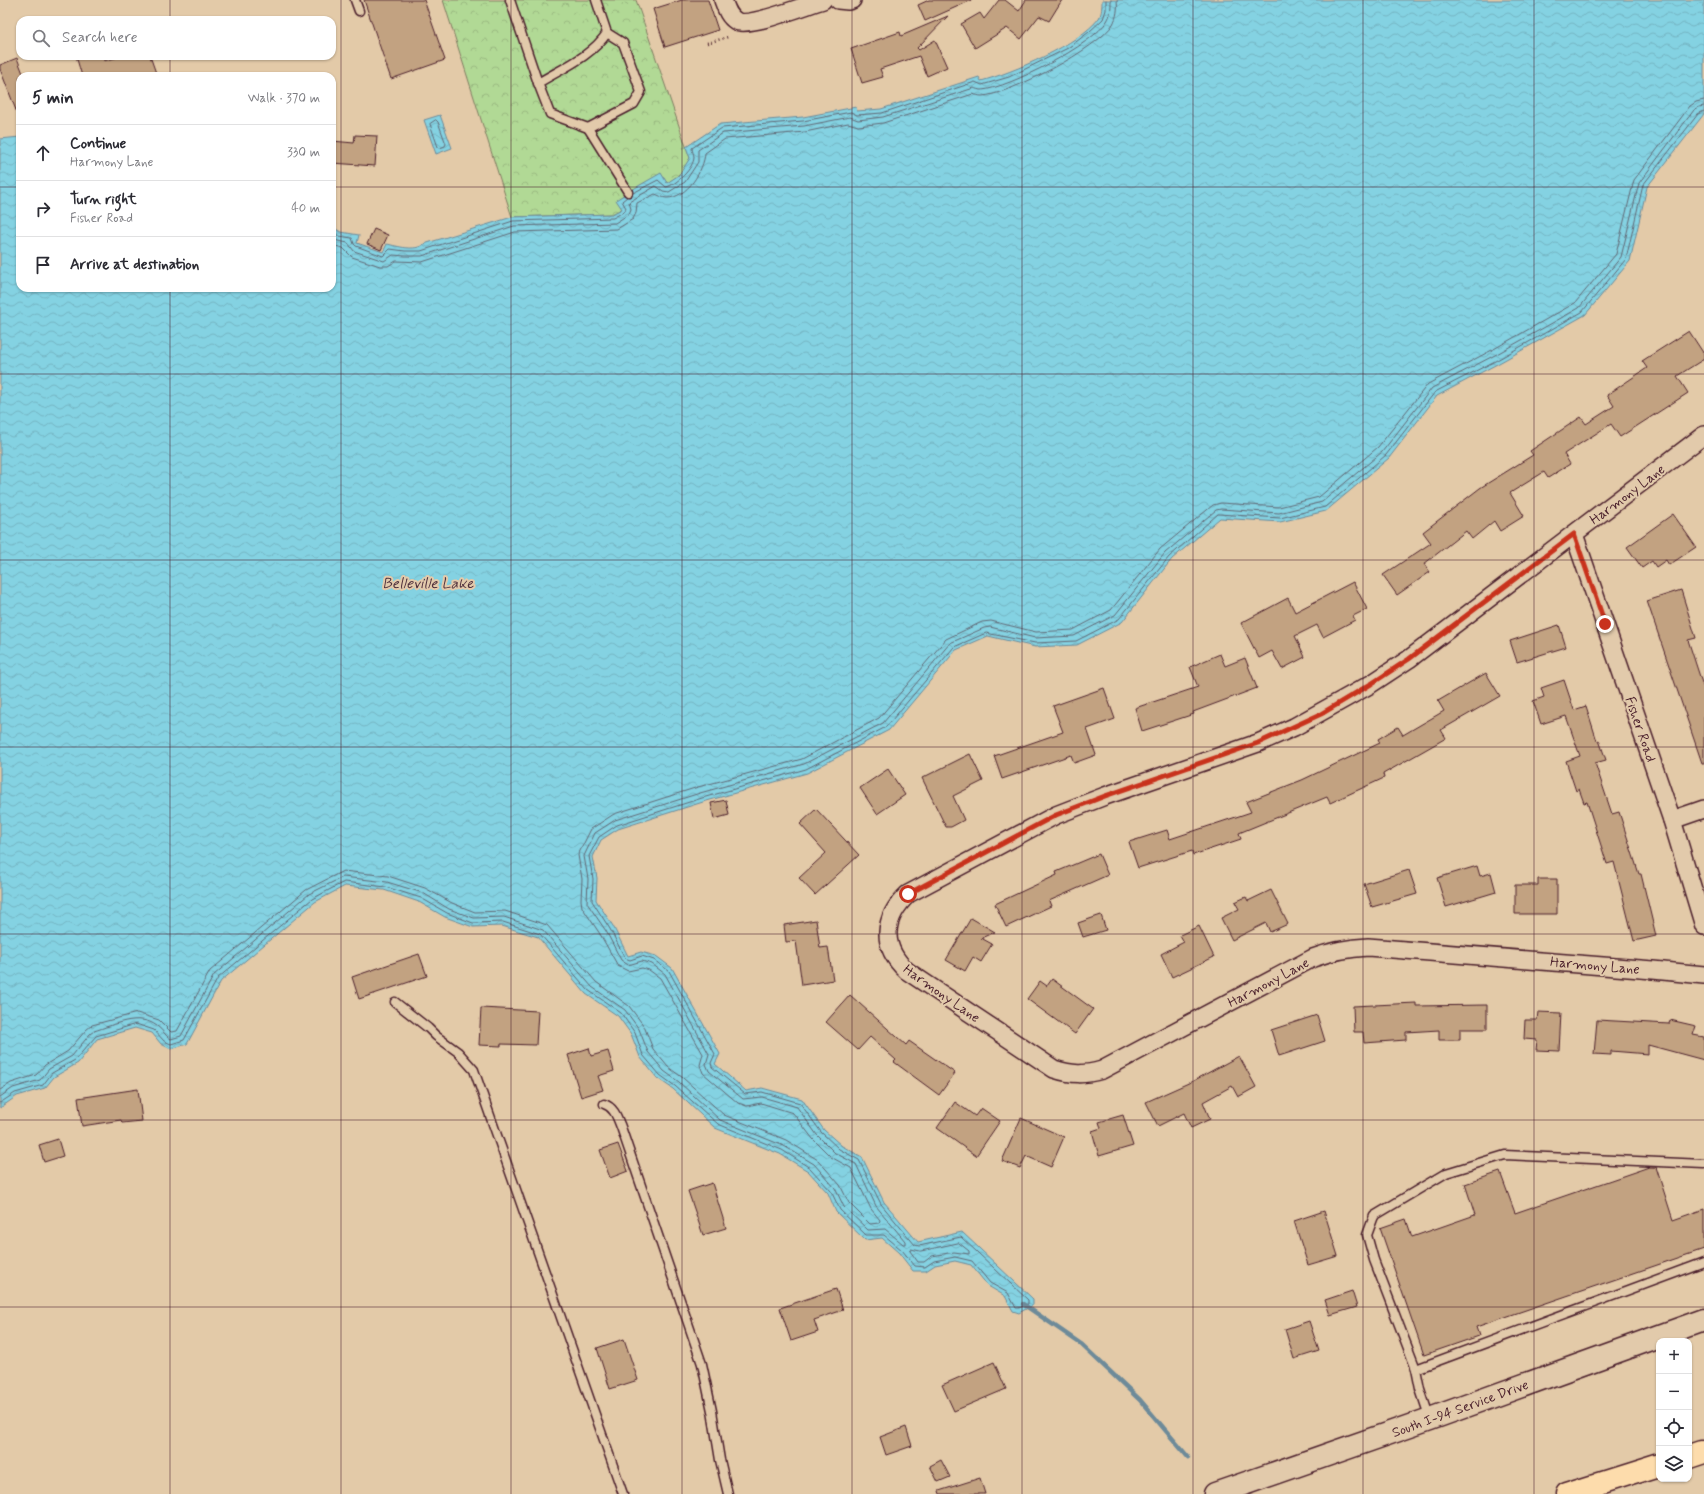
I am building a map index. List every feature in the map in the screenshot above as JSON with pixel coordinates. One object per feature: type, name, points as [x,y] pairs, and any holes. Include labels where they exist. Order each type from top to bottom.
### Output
[{"type":"highway","points":[[1692,1455],[1704,1451]]},
{"type":"highway","points":[[1567,1494],[1656,1466]]},
{"type":"street","points":[[723,0],[730,16],[740,22],[759,21],[823,0]]},
{"type":"street","points":[[838,0],[848,2],[852,0]]},
{"type":"street","name":"Harmony Lane","points":[[1704,435],[1409,659],[1371,684],[1321,714],[1258,743],[1105,796],[1056,815],[908,894],[897,904],[890,920],[888,935],[891,949],[900,965],[918,980],[1054,1069],[1066,1073],[1076,1074],[1089,1074],[1102,1070],[1313,958],[1347,948],[1384,948],[1704,975]]},
{"type":"street","name":"Fisher Road","points":[[1574,534],[1672,820],[1704,926]]},
{"type":"street","points":[[1672,820],[1704,809]]},
{"type":"street","name":"South I-94 Service Drive","points":[[1215,1494],[1430,1419],[1704,1320]]},
{"type":"lane","points":[[355,0],[359,12]]},
{"type":"lane","points":[[510,0],[550,114],[588,128],[628,192]]},
{"type":"lane","points":[[588,128],[634,104],[641,92],[623,43],[607,32],[596,0]]},
{"type":"lane","points":[[538,83],[576,60],[601,42],[607,32]]},
{"type":"lane","points":[[395,1002],[458,1052],[474,1070],[623,1494]]},
{"type":"lane","points":[[604,1104],[609,1105],[613,1110],[621,1126],[702,1364],[728,1494]]},
{"type":"lane","points":[[1430,1419],[1420,1389],[1416,1369],[1374,1260],[1367,1235],[1374,1216],[1446,1173],[1505,1155],[1704,1164]]},
{"type":"lane","points":[[1416,1369],[1704,1262]]},
{"type":"path","points":[[707,43],[728,37]]},
{"type":"green space","points":[[443,0],[636,0],[690,158],[678,176],[667,183],[661,174],[622,209],[612,214],[512,217]]},
{"type":"water","name":"Belleville Lake","points":[[1102,0],[1704,0],[1704,114],[1647,187],[1630,261],[1585,315],[1437,396],[1389,458],[1326,511],[1280,522],[1220,518],[1172,559],[1122,622],[1077,645],[1035,647],[988,636],[956,650],[889,730],[807,773],[703,802],[618,829],[601,840],[593,857],[597,878],[596,900],[613,926],[628,956],[641,952],[656,956],[672,968],[720,1054],[715,1064],[746,1091],[762,1088],[802,1099],[824,1130],[842,1146],[862,1157],[884,1202],[918,1242],[962,1232],[1033,1299],[1033,1305],[1019,1313],[1013,1311],[1005,1296],[988,1286],[971,1265],[955,1261],[935,1265],[926,1271],[913,1271],[899,1253],[882,1238],[865,1240],[836,1212],[828,1193],[808,1171],[780,1154],[715,1128],[673,1089],[657,1078],[640,1057],[631,1034],[618,1016],[586,994],[538,937],[502,926],[473,927],[445,917],[419,902],[384,890],[345,886],[315,902],[221,981],[187,1044],[171,1049],[161,1044],[152,1033],[135,1028],[97,1039],[78,1063],[54,1077],[45,1088],[17,1096],[0,1108],[0,139],[16,137],[16,292],[336,292],[336,229],[341,232],[359,235],[357,243],[383,252],[387,244],[406,248],[416,248],[424,244],[512,217],[612,214],[622,209],[616,200],[628,192],[661,173],[667,183],[679,175],[690,158],[686,147],[720,124],[803,117],[856,107],[857,111],[881,109],[979,77],[981,81],[1027,64],[1077,38],[1090,28],[1099,18]]},
{"type":"water","points":[[440,115],[452,148],[436,154],[424,120]]},
{"type":"building","points":[[364,0],[424,0],[445,60],[391,79]]},
{"type":"building","points":[[682,0],[708,0],[718,30],[665,47],[653,9]]},
{"type":"building","points":[[929,0],[972,0],[925,21],[918,5]]},
{"type":"building","points":[[999,0],[1005,0],[1019,11],[1026,0],[1062,0],[1049,21],[1039,16],[1021,39],[1007,28],[975,48],[961,24],[980,13],[984,19]]},
{"type":"building","points":[[948,16],[917,48],[919,50],[935,40],[947,67],[927,76],[919,56],[880,69],[883,77],[862,83],[851,49],[900,32],[901,36]]},
{"type":"building","points":[[16,58],[22,72],[16,72],[16,110],[0,69],[0,65]]},
{"type":"building","points":[[77,60],[151,60],[156,72],[81,72]]},
{"type":"building","points":[[355,135],[377,136],[375,166],[336,163],[336,141],[354,143]]},
{"type":"building","points":[[374,229],[388,235],[381,250],[367,244]]},
{"type":"building","points":[[1689,331],[1704,354],[1704,359],[1677,376],[1688,393],[1620,437],[1611,424],[1564,454],[1570,464],[1548,478],[1544,472],[1510,493],[1524,516],[1500,531],[1494,521],[1472,539],[1466,531],[1424,564],[1430,572],[1397,595],[1383,575],[1431,543],[1423,532],[1480,488],[1533,455],[1530,451],[1581,417],[1586,424],[1614,406],[1607,395],[1647,368],[1642,361]]},
{"type":"building","points":[[1673,514],[1696,547],[1669,565],[1666,560],[1656,567],[1652,561],[1642,568],[1627,547]]},
{"type":"building","points":[[1353,582],[1367,609],[1353,616],[1355,620],[1323,637],[1317,625],[1295,636],[1305,657],[1282,669],[1272,651],[1259,658],[1241,623],[1288,598],[1295,612]]},
{"type":"building","points":[[1681,590],[1696,638],[1688,640],[1704,689],[1704,763],[1702,763],[1647,601]]},
{"type":"building","points":[[1559,625],[1566,647],[1517,662],[1510,641]]},
{"type":"building","points":[[1220,654],[1225,666],[1245,658],[1257,688],[1193,712],[1194,714],[1142,731],[1135,708],[1198,687],[1190,667]]},
{"type":"building","points":[[1486,673],[1500,696],[1441,730],[1446,738],[1383,774],[1384,778],[1330,803],[1327,797],[1239,833],[1241,839],[1193,855],[1192,851],[1138,868],[1129,842],[1167,830],[1170,839],[1251,812],[1246,802],[1302,780],[1380,743],[1378,739],[1398,727],[1403,735],[1444,711],[1438,701]]},
{"type":"building","points":[[1564,680],[1574,710],[1586,706],[1597,741],[1599,740],[1606,760],[1595,763],[1612,814],[1619,812],[1639,874],[1641,874],[1656,936],[1634,941],[1614,862],[1607,864],[1587,802],[1584,803],[1579,789],[1576,791],[1566,761],[1580,756],[1566,716],[1541,724],[1533,701],[1544,697],[1541,688]]},
{"type":"building","points":[[1104,688],[1115,719],[1087,729],[1096,755],[1074,763],[1071,755],[1002,779],[994,756],[1063,732],[1053,706]]},
{"type":"building","points":[[970,754],[983,781],[953,796],[964,820],[951,827],[946,827],[922,778]]},
{"type":"building","points":[[888,769],[905,795],[877,814],[860,788]]},
{"type":"building","points":[[726,800],[729,815],[714,819],[711,803]]},
{"type":"building","points":[[816,809],[859,855],[815,895],[799,878],[826,853],[800,824]]},
{"type":"building","points":[[1099,854],[1108,875],[1049,901],[1051,906],[1006,927],[995,904],[1057,875],[1056,872]]},
{"type":"building","points":[[1477,866],[1480,876],[1491,873],[1496,892],[1446,907],[1437,878]]},
{"type":"building","points":[[1409,870],[1417,894],[1372,907],[1364,884]]},
{"type":"building","points":[[1538,879],[1557,879],[1557,914],[1515,914],[1515,885],[1538,885]]},
{"type":"building","points":[[1271,890],[1288,924],[1270,932],[1266,923],[1232,940],[1221,918],[1239,909],[1235,902],[1246,897],[1248,901]]},
{"type":"building","points":[[1101,915],[1106,930],[1083,937],[1078,923]]},
{"type":"building","points":[[971,918],[995,932],[981,938],[992,944],[981,962],[973,957],[965,971],[946,960]]},
{"type":"building","points":[[816,920],[820,948],[828,947],[833,980],[802,985],[796,941],[786,942],[784,925]]},
{"type":"building","points":[[1199,926],[1214,957],[1172,977],[1161,954],[1184,942],[1180,935]]},
{"type":"building","points":[[419,954],[427,976],[359,999],[352,977]]},
{"type":"building","points":[[1052,979],[1093,1009],[1075,1034],[1027,999],[1040,981],[1047,986]]},
{"type":"building","points":[[850,995],[906,1045],[909,1041],[955,1073],[939,1095],[894,1062],[896,1060],[870,1037],[858,1050],[826,1022]]},
{"type":"building","points":[[1416,1003],[1416,1006],[1487,1005],[1487,1029],[1460,1029],[1460,1040],[1439,1040],[1439,1030],[1406,1032],[1406,1040],[1364,1043],[1363,1032],[1354,1032],[1353,1006]]},
{"type":"building","points":[[481,1008],[538,1011],[536,1045],[479,1045]]},
{"type":"building","points":[[1538,1012],[1561,1013],[1559,1051],[1536,1050],[1537,1040],[1524,1039],[1525,1020],[1537,1020]]},
{"type":"building","points":[[1317,1015],[1325,1041],[1279,1056],[1271,1030]]},
{"type":"building","points":[[1597,1020],[1669,1024],[1670,1020],[1696,1026],[1693,1035],[1704,1037],[1704,1060],[1648,1045],[1648,1054],[1611,1051],[1611,1055],[1594,1054]]},
{"type":"building","points":[[589,1048],[591,1056],[608,1051],[614,1071],[598,1076],[603,1090],[581,1097],[568,1055]]},
{"type":"building","points":[[1239,1056],[1256,1087],[1238,1097],[1232,1086],[1203,1102],[1210,1119],[1191,1128],[1184,1113],[1158,1126],[1146,1102],[1193,1081]]},
{"type":"building","points":[[138,1089],[142,1121],[122,1123],[121,1120],[82,1126],[78,1098]]},
{"type":"building","points":[[955,1102],[975,1116],[981,1108],[1000,1121],[976,1156],[937,1128]]},
{"type":"building","points":[[1123,1115],[1133,1146],[1099,1156],[1092,1131],[1101,1128],[1099,1122]]},
{"type":"building","points":[[1021,1118],[1064,1137],[1051,1167],[1026,1156],[1020,1168],[1002,1161]]},
{"type":"building","points":[[58,1139],[63,1156],[44,1162],[39,1145]]},
{"type":"building","points":[[618,1144],[628,1171],[610,1178],[600,1150]]},
{"type":"building","points":[[1649,1167],[1656,1167],[1673,1220],[1704,1209],[1704,1249],[1476,1327],[1479,1336],[1424,1355],[1380,1228],[1406,1219],[1412,1237],[1475,1215],[1465,1184],[1500,1172],[1515,1213]]},
{"type":"building","points":[[712,1183],[726,1228],[703,1235],[688,1191]]},
{"type":"building","points":[[1324,1211],[1338,1256],[1308,1265],[1294,1221]]},
{"type":"building","points":[[836,1289],[843,1310],[814,1320],[818,1332],[791,1341],[780,1308]]},
{"type":"building","points":[[1352,1291],[1357,1307],[1330,1315],[1325,1300]]},
{"type":"building","points":[[1309,1321],[1319,1351],[1294,1359],[1285,1329]]},
{"type":"building","points":[[624,1339],[638,1380],[610,1389],[597,1348]]},
{"type":"building","points":[[994,1362],[1006,1389],[954,1411],[942,1385]]},
{"type":"building","points":[[906,1427],[912,1446],[886,1455],[880,1437]]},
{"type":"building","points":[[941,1460],[950,1477],[938,1482],[930,1466]]},
{"type":"building","points":[[980,1478],[985,1494],[940,1494],[939,1491]]},
{"type":"waterway","points":[[1023,1304],[1081,1344],[1140,1400],[1188,1457]]},
{"type":"route","points":[[908,894],[997,845],[1056,815],[1105,796],[1258,743],[1321,714],[1409,659],[1574,534],[1605,624]]}]
